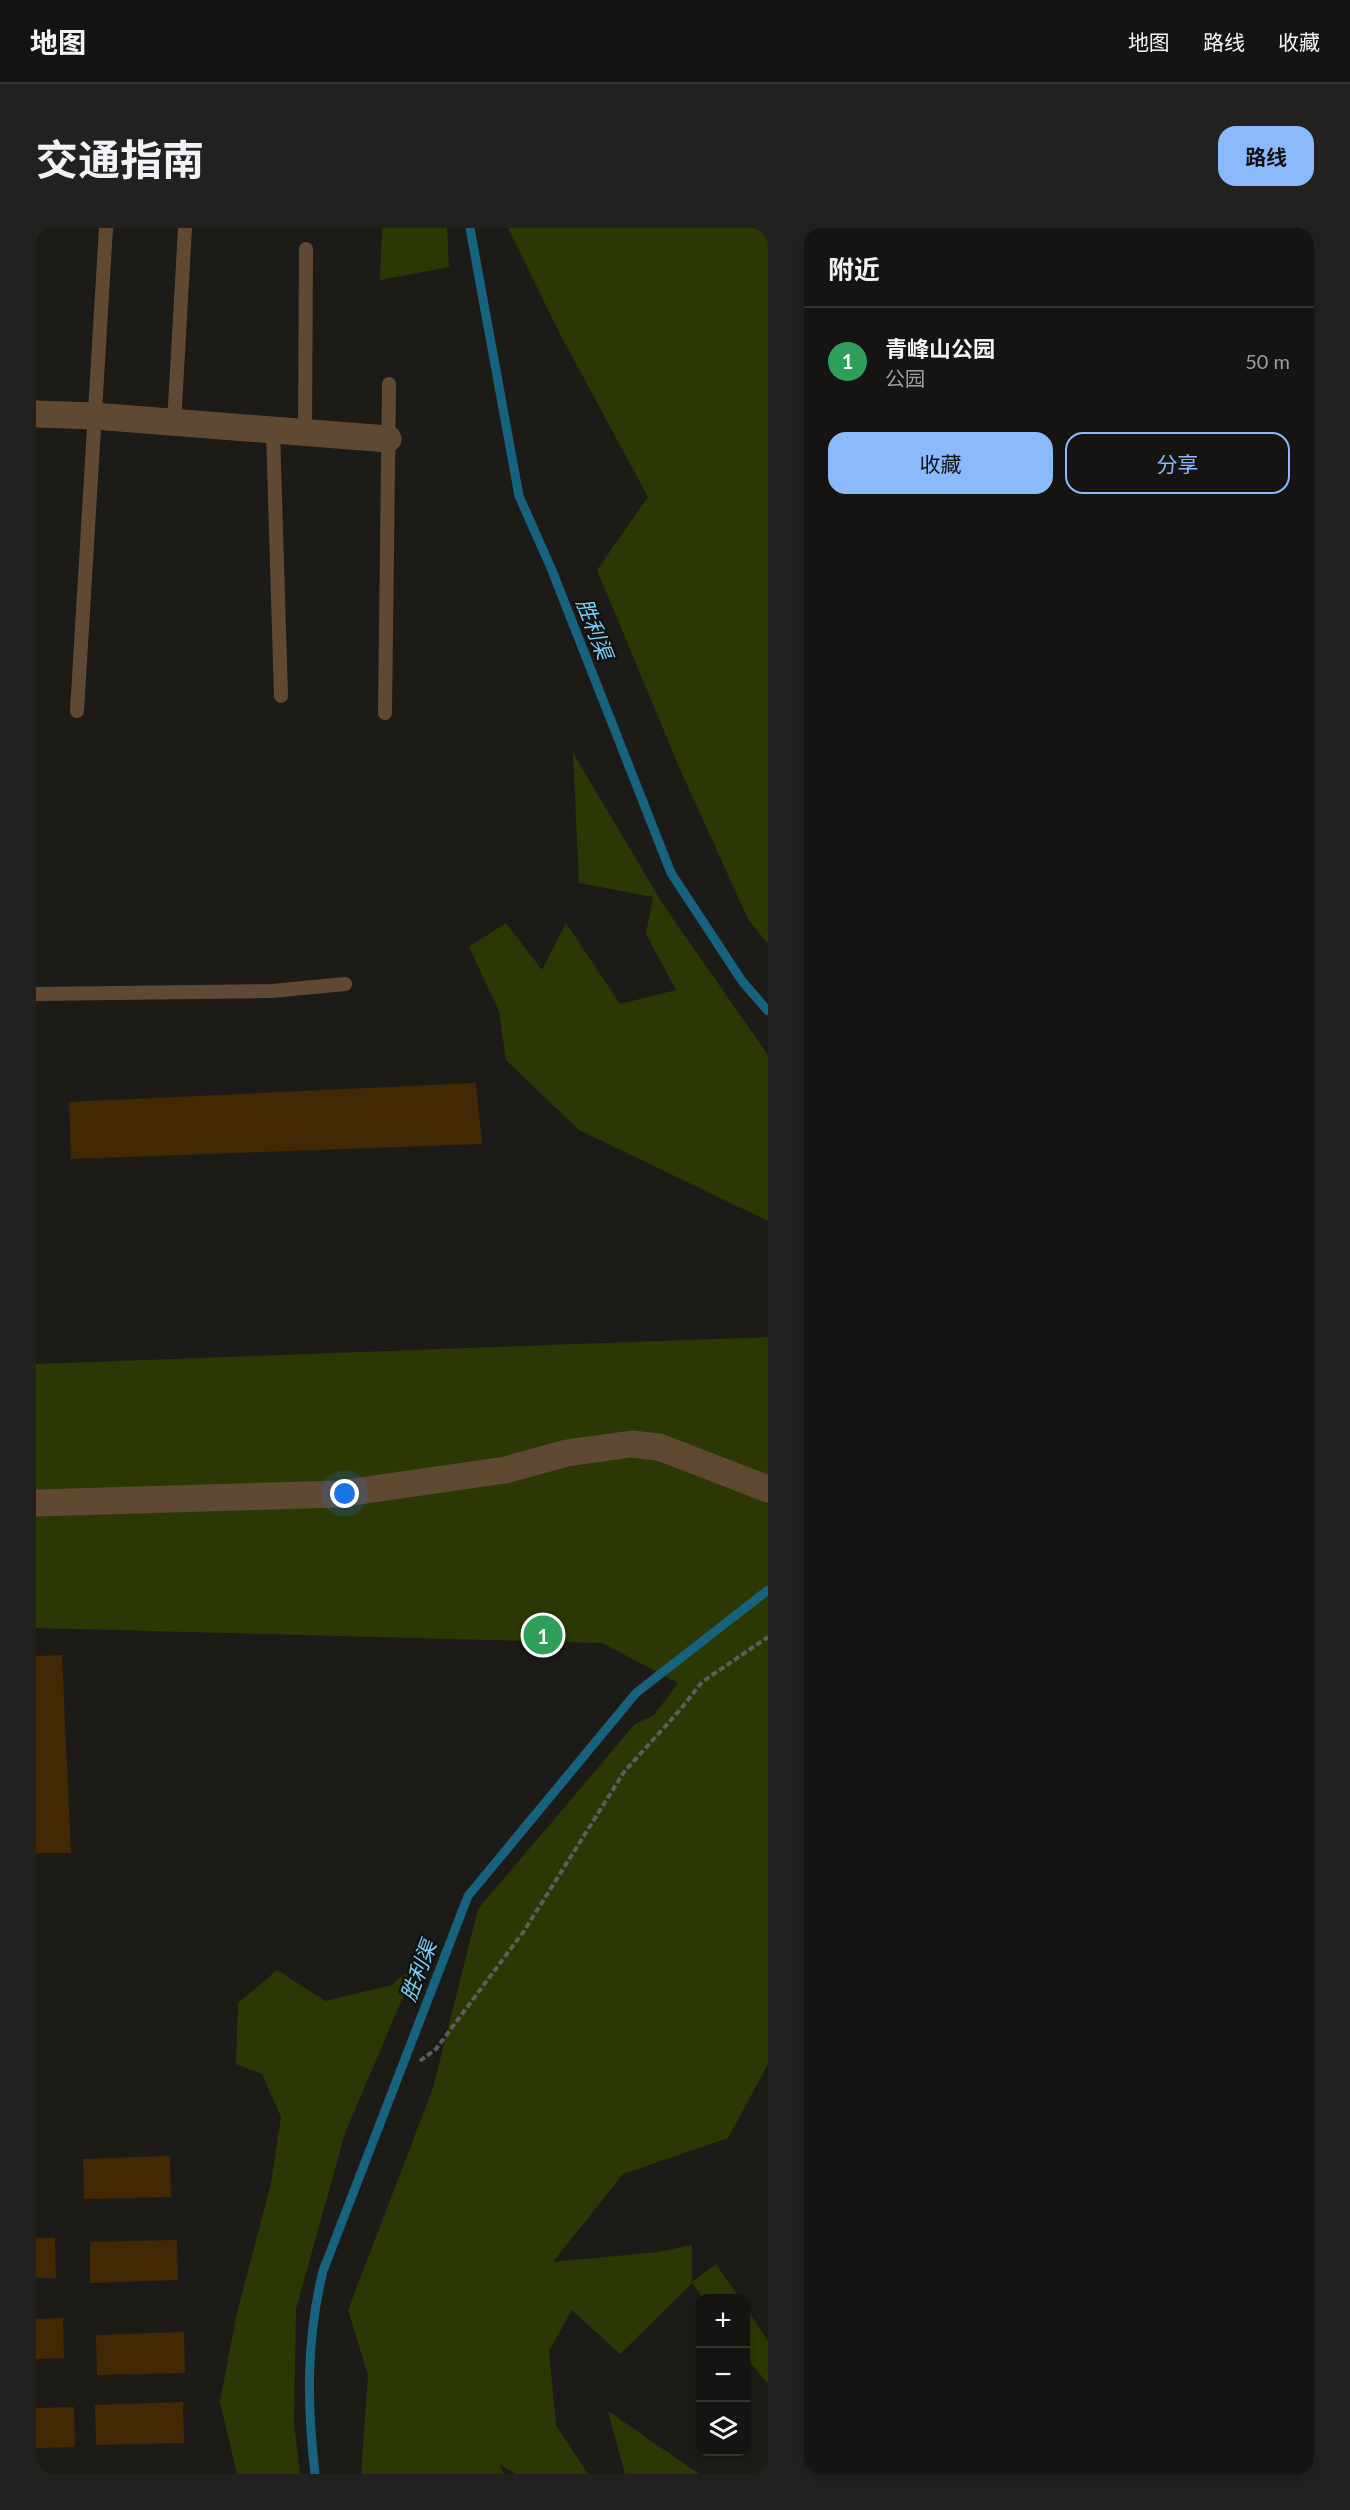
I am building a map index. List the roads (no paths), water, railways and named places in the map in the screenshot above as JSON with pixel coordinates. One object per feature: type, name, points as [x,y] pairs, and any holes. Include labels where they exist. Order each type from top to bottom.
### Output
[{"type":"street","points":[[36,414],[94,416],[388,439]]},
{"type":"street","points":[[36,1503],[339,1494],[505,1470],[567,1453],[631,1444],[659,1447],[768,1489]]},
{"type":"lane","points":[[76,711],[106,228]]},
{"type":"lane","points":[[174,424],[184,228]]},
{"type":"lane","points":[[305,434],[306,249]]},
{"type":"lane","points":[[386,713],[389,384]]},
{"type":"lane","points":[[273,431],[281,696]]},
{"type":"lane","points":[[36,994],[272,991],[345,984]]},
{"type":"waterway","name":"胜利渠","points":[[470,228],[519,496],[551,568],[671,873],[742,981],[768,1011]]},
{"type":"waterway","name":"胜利渠","points":[[315,2474],[310,2423],[310,2372],[313,2322],[323,2271],[468,1896],[636,1693],[768,1590]]},
{"type":"place","name":"青峰山公园","points":[[543,1635]]}]
